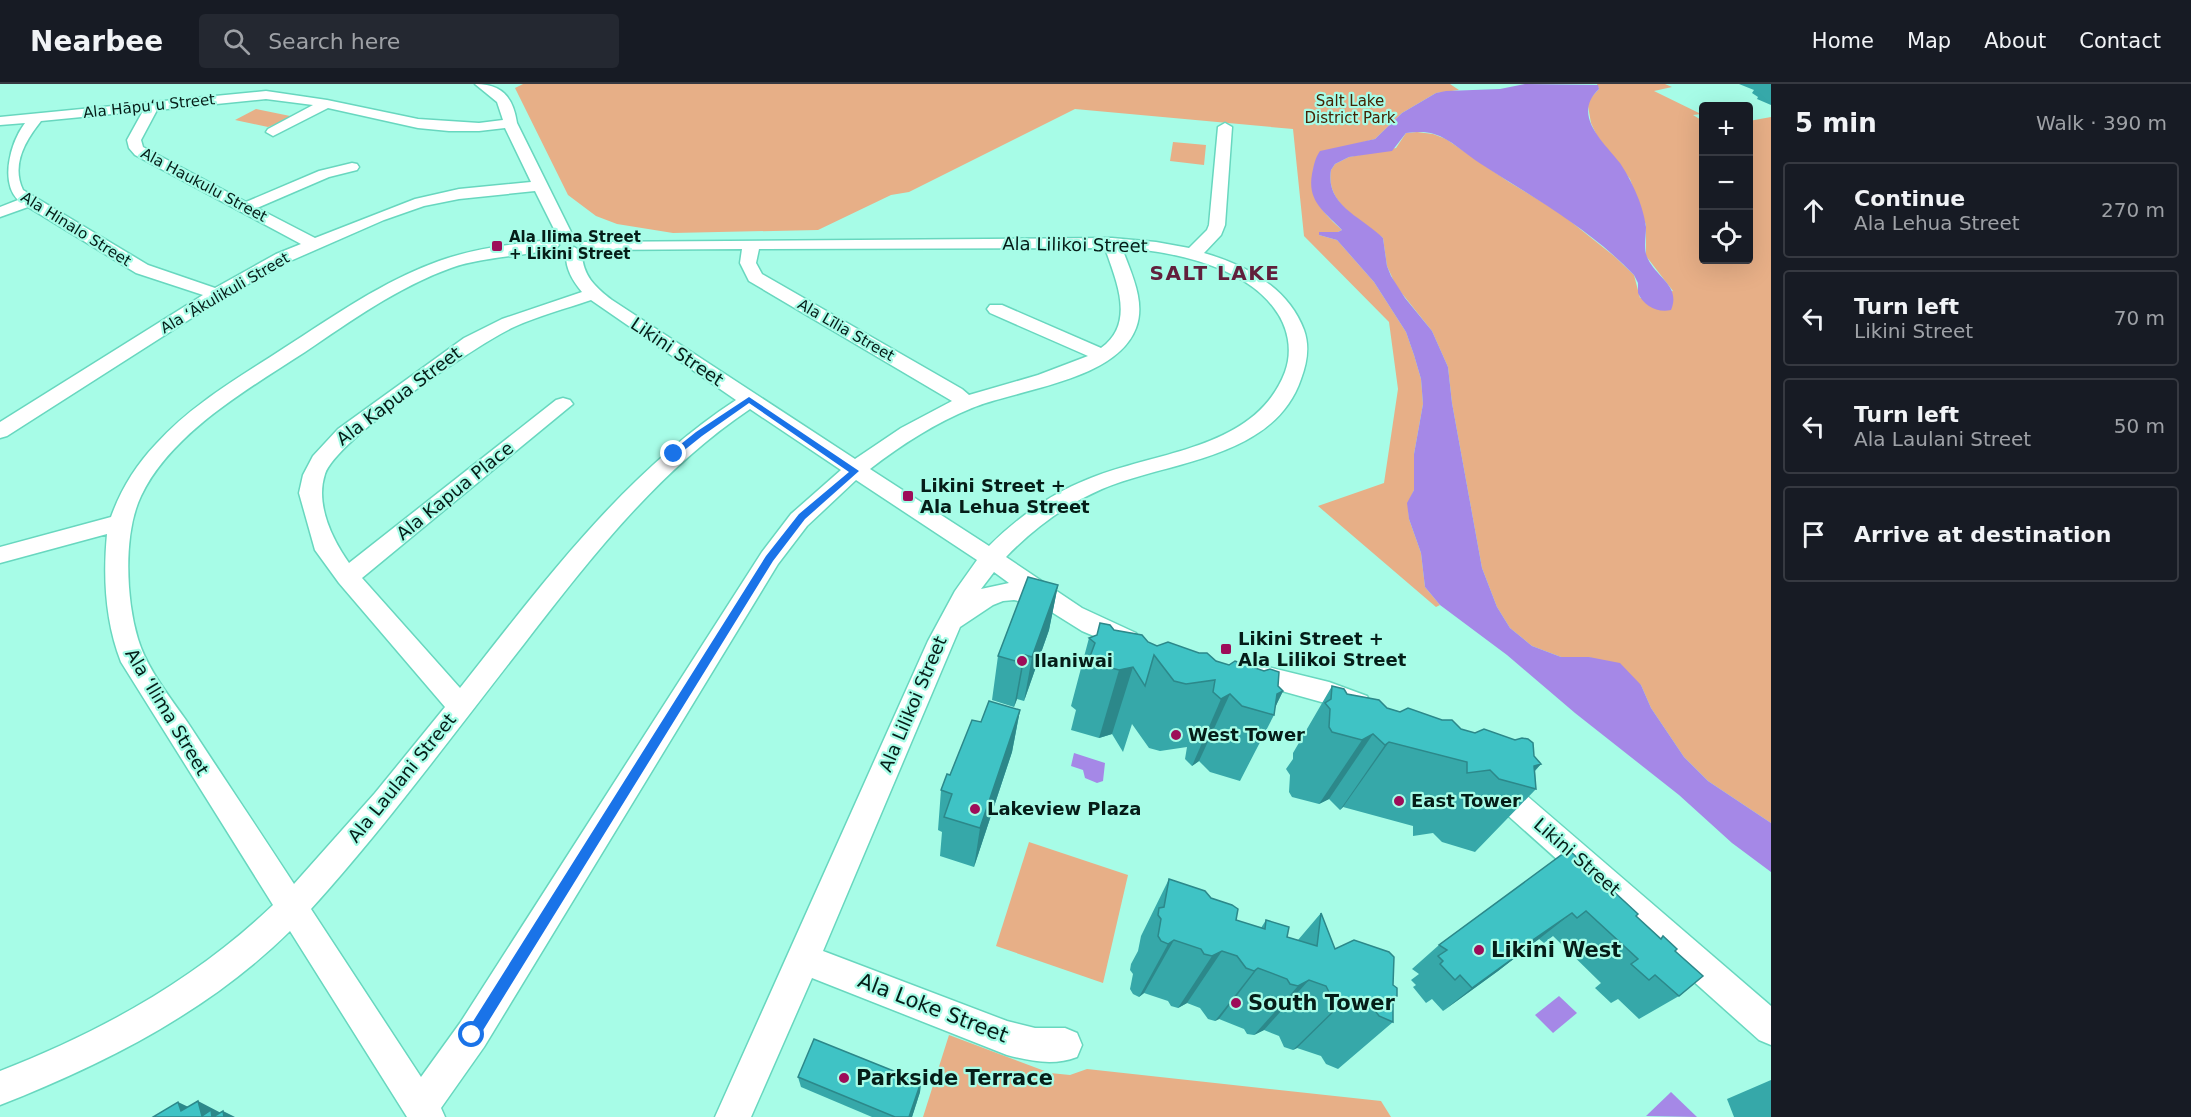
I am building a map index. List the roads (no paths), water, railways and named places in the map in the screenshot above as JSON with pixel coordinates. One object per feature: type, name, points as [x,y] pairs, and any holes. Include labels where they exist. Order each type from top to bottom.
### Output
[{"type":"street","points":[[481,84],[495,92],[506,103],[510,123],[539,186],[557,240]]},
{"type":"street","name":"Ala Hāpuʻu Street","points":[[0,121],[266,96],[325,104],[447,128],[475,129],[510,123]]},
{"type":"street","points":[[273,132],[325,104]]},
{"type":"street","name":"Ala Haukulu Street","points":[[152,106],[134,140],[136,148],[314,244]]},
{"type":"street","name":"Ala Hinalo Street","points":[[36,118],[12,151],[6,168],[10,185],[29,201],[141,269],[217,294]]},
{"type":"street","points":[[1193,254],[1215,232],[1217,225],[1226,127]]},
{"type":"street","points":[[246,207],[324,174],[352,166]]},
{"type":"street","name":"Ala ʻĀkulikuli Street","points":[[0,431],[217,294],[314,244],[420,202],[467,192],[539,186]]},
{"type":"street","points":[[0,212],[29,201]]},
{"type":"street","name":"Ala Lilikoi Street","points":[[557,240],[561,252],[581,248],[751,245],[1112,243],[1148,246],[1193,254],[1224,265],[1255,282],[1285,311],[1297,333],[1298,361],[1290,387],[1271,413],[1233,438],[1192,455],[1108,479],[1053,505],[1022,528],[969,586],[948,625],[733,1117]]},
{"type":"street","name":"Ala ʻIlima Street","points":[[424,1112],[134,662],[125,642],[117,597],[121,522],[128,502],[140,482],[180,432],[211,405],[280,359],[389,289],[417,275],[471,256],[557,240]]},
{"type":"street","points":[[424,1112],[770,558],[802,516],[855,471],[910,432],[965,402],[1067,373],[1102,355],[1122,337],[1132,312],[1112,243]]},
{"type":"street","name":"Ala Līlia Street","points":[[751,245],[748,263],[754,277],[955,393],[965,402]]},
{"type":"street","name":"Likini Street","points":[[581,248],[576,269],[593,294],[613,309],[855,471],[992,559],[1063,609],[1114,636],[1155,648]]},
{"type":"street","name":"Ala Kapua Street","points":[[460,706],[347,577],[323,544],[310,494],[314,475],[320,461],[332,447],[471,342],[508,323],[593,294]]},
{"type":"street","points":[[996,309],[1102,355]]},
{"type":"street","name":"Ala Laulani Street","points":[[0,1088],[91,1050],[185,993],[256,941],[291,908],[374,815],[620,507],[661,465],[687,443],[749,400]]},
{"type":"street","name":"Ala Kapua Place","points":[[347,577],[564,404]]},
{"type":"street","points":[[0,555],[121,522]]},
{"type":"street","points":[[948,625],[989,595],[999,591],[1022,592],[1063,609]]},
{"type":"street","points":[[1220,664],[1329,693],[1379,713]]},
{"type":"street","name":"Likini Street","points":[[1474,769],[1771,1028]]},
{"type":"street","name":"Ala Loke Street","points":[[804,959],[1007,1038],[1035,1045],[1065,1045]]},
{"type":"place","name":"Ala Ilima Street + Likini Street","points":[[497,246]]},
{"type":"place","name":"Likini Street + Ala Lehua Street","points":[[908,496]]},
{"type":"place","name":"Likini Street + Ala Lilikoi Street","points":[[1226,649]]},
{"type":"place","name":"Ilaniwai","points":[[1022,661]]},
{"type":"place","name":"West Tower","points":[[1176,735]]},
{"type":"place","name":"East Tower","points":[[1399,801]]},
{"type":"place","name":"Lakeview Plaza","points":[[975,809]]},
{"type":"place","name":"Likini West","points":[[1479,950]]},
{"type":"place","name":"South Tower","points":[[1236,1003]]},
{"type":"place","name":"Parkside Terrace","points":[[844,1078]]},
{"type":"district","name":"SALT LAKE","points":[[1215,273]]},
{"type":"park label","name":"Salt Lake District Park","points":[[1350,110]]}]
